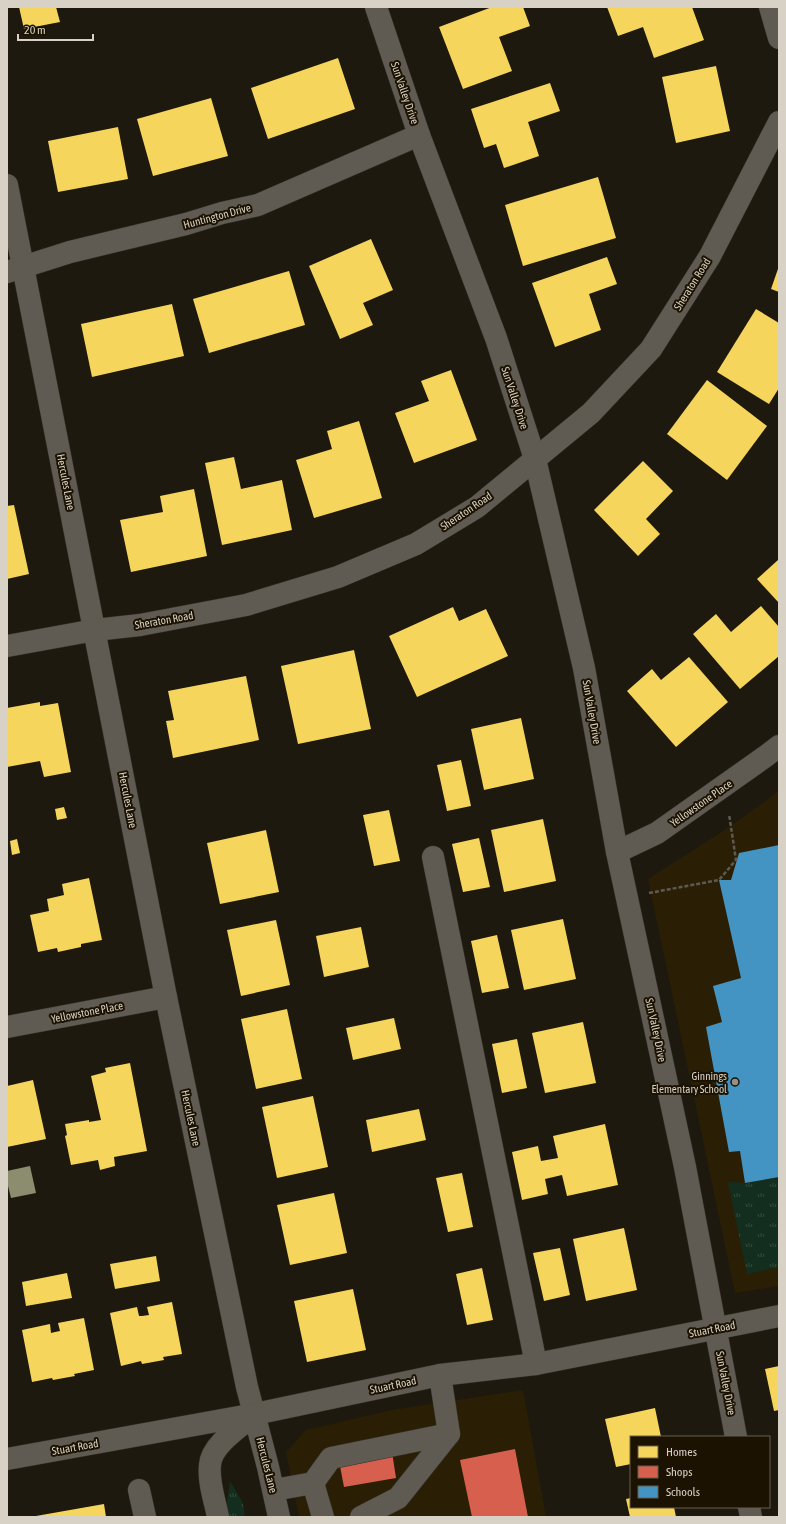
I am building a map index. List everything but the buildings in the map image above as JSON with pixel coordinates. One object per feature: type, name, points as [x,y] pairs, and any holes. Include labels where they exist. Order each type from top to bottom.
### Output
[{"type":"street","name":"Sun Valley Drive","points":[[376,7],[419,135],[496,338],[535,459],[584,668],[618,852],[685,1167],[736,1436]]},
{"type":"street","points":[[770,7],[779,38]]},
{"type":"street","name":"Sheraton Road","points":[[7,646],[95,630],[140,625],[246,605],[338,577],[423,540],[477,507],[590,413],[651,349],[710,256],[779,122]]},
{"type":"street","name":"Huntington Drive","points":[[15,270],[70,252],[258,205],[419,135]]},
{"type":"street","name":"Hercules Lane","points":[[7,185],[15,270],[95,630],[166,997],[247,1387],[274,1490],[279,1517]]},
{"type":"street","name":"Yellowstone Place","points":[[618,852],[657,833],[779,746]]},
{"type":"street","points":[[433,857],[536,1364]]},
{"type":"street","name":"Yellowstone Place","points":[[7,1027],[166,997]]},
{"type":"street","name":"Stuart Road","points":[[7,1459],[255,1414],[440,1375],[536,1364],[779,1316]]},
{"type":"street","points":[[361,1517],[398,1498],[449,1434],[440,1375]]},
{"type":"street","points":[[218,1517],[210,1476],[210,1464],[214,1452],[220,1444],[255,1414]]},
{"type":"street","points":[[274,1490],[313,1483],[331,1458],[449,1434]]},
{"type":"street","points":[[313,1483],[323,1517]]},
{"type":"street","points":[[140,1490],[144,1517]]},
{"type":"path","points":[[649,893],[719,880],[736,860],[730,814]]},
{"type":"shaded area","name":"Ginnings Elementary School","points":[[779,790],[779,1286],[735,1293],[648,879],[726,829]]},
{"type":"shaded area","points":[[523,1390],[546,1517],[299,1517],[286,1452],[306,1430],[392,1410]]},
{"type":"green space","points":[[779,1177],[779,1267],[747,1274],[728,1182],[745,1183]]},
{"type":"green space","points":[[230,1481],[243,1503],[245,1517],[225,1517]]},
{"type":"place","name":"Ginnings Elementary School","points":[[735,1082]]}]
